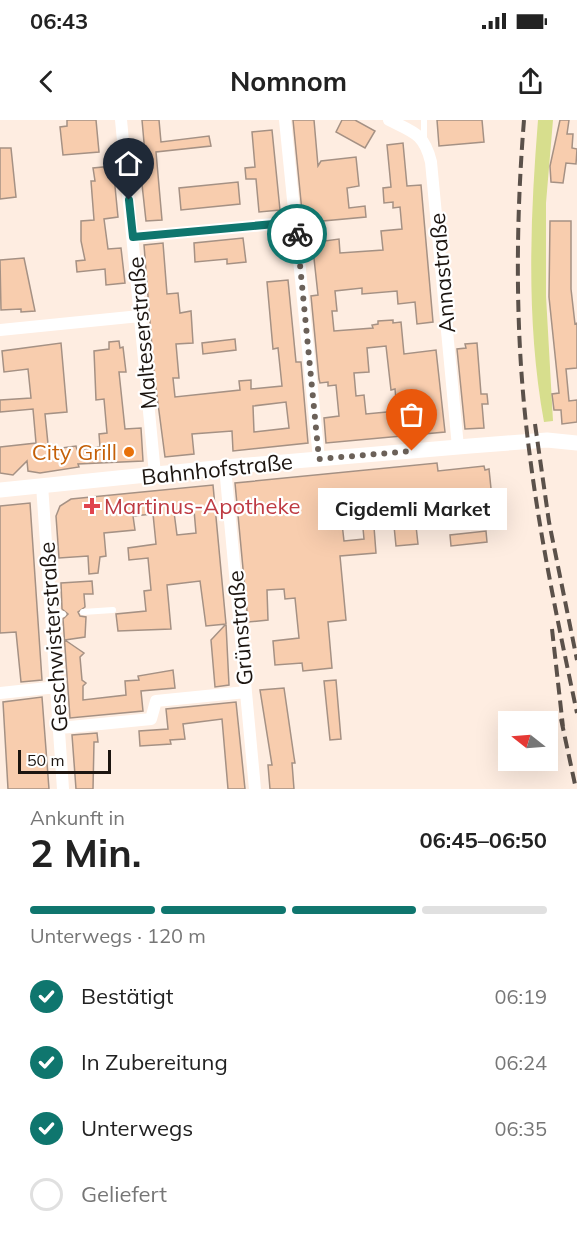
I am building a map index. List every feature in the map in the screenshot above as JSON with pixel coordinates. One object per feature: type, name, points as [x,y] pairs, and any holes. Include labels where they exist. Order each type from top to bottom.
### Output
[{"type":"street","name":"Malteserstraße","points":[[121,120],[155,474]]},
{"type":"street","points":[[285,120],[319,459]]},
{"type":"street","points":[[389,120],[418,134],[424,140]]},
{"type":"street","name":"Annastraße","points":[[424,140],[431,162],[435,195],[458,447]]},
{"type":"street","points":[[133,237],[296,222]]},
{"type":"street","points":[[0,330],[140,316]]},
{"type":"street","name":"Bahnhofstraße","points":[[0,490],[225,467],[458,447],[546,440],[577,442]]},
{"type":"street","name":"Grünstraße","points":[[225,467],[255,789]]},
{"type":"street","name":"Geschwisterstraße","points":[[42,485],[58,615],[57,687],[63,789]]},
{"type":"street","points":[[0,693],[57,687]]},
{"type":"street","points":[[60,728],[151,719],[156,701],[246,692]]},
{"type":"lane","points":[[424,120],[424,140]]},
{"type":"lane","points":[[83,612],[113,610]]},
{"type":"green space","points":[[538,120],[553,120],[546,203],[546,296],[553,421],[544,422],[534,347],[531,271]]},
{"type":"building","points":[[67,120],[96,120],[99,152],[63,155],[60,127],[67,126]]},
{"type":"building","points":[[142,120],[159,120],[161,142],[209,136],[211,146],[156,152],[162,220],[146,221],[140,166],[146,165]]},
{"type":"building","points":[[293,120],[314,120],[318,166],[321,161],[356,157],[359,186],[347,188],[349,208],[365,206],[366,217],[323,221],[325,241],[339,239],[340,253],[383,250],[381,231],[402,229],[400,207],[393,208],[393,202],[384,203],[383,188],[391,187],[387,145],[403,143],[407,186],[421,185],[433,322],[417,324],[415,302],[398,304],[397,291],[362,294],[362,288],[335,291],[337,311],[332,311],[334,331],[373,328],[372,325],[378,324],[378,321],[393,320],[393,323],[401,322],[404,354],[436,350],[445,432],[326,443],[324,418],[339,416],[336,385],[328,386],[328,382],[320,383],[319,379],[311,296],[318,295],[311,231],[304,232]],"holes":[[[386,346],[391,390],[395,389],[397,411],[366,414],[364,395],[356,396],[354,373],[369,372],[367,348]]]},
{"type":"building","points":[[342,120],[355,120],[375,131],[365,148],[336,132]]},
{"type":"building","points":[[437,120],[482,120],[484,142],[439,146]]},
{"type":"building","points":[[560,120],[569,120],[567,134],[573,134],[572,148],[577,149],[576,164],[566,163],[563,183],[551,182],[550,166]]},
{"type":"building","points":[[272,130],[280,210],[259,212],[256,179],[246,179],[245,168],[255,167],[252,132]]},
{"type":"building","points":[[0,148],[11,148],[16,197],[0,199]]},
{"type":"building","points":[[113,166],[118,217],[104,219],[108,249],[121,248],[125,283],[106,285],[105,269],[77,272],[76,261],[85,260],[81,241],[81,221],[94,220],[91,181],[95,181],[93,168]]},
{"type":"building","points":[[238,182],[240,204],[181,210],[179,188]]},
{"type":"building","points":[[550,221],[571,221],[571,289],[575,324],[577,323],[577,368],[566,369],[569,401],[577,400],[577,422],[562,424],[561,410],[554,410],[552,394],[559,393],[549,297]]},
{"type":"building","points":[[243,238],[246,262],[227,264],[227,259],[195,262],[194,243]]},
{"type":"building","points":[[163,243],[167,294],[178,293],[180,313],[191,311],[193,343],[176,344],[179,378],[173,378],[175,397],[240,390],[239,381],[251,380],[251,389],[282,386],[278,348],[273,349],[267,282],[288,280],[296,362],[301,362],[308,443],[233,451],[232,431],[192,434],[194,454],[165,457],[154,373],[144,245]],"holes":[[[286,402],[289,428],[254,432],[253,406]]]},
{"type":"building","points":[[24,258],[35,311],[1,310],[0,260]]},
{"type":"building","points":[[235,339],[236,350],[203,354],[202,343]]},
{"type":"building","points":[[119,341],[120,348],[123,347],[126,372],[119,372],[125,429],[141,428],[143,461],[78,464],[79,467],[40,473],[28,471],[27,461],[13,475],[0,473],[0,447],[36,443],[33,409],[0,412],[0,400],[31,398],[28,369],[4,372],[2,351],[61,343],[67,412],[45,414],[48,444],[54,449],[76,446],[77,450],[100,447],[99,434],[107,433],[104,399],[96,400],[94,351],[109,349],[109,342]]},
{"type":"building","points":[[477,343],[481,394],[487,394],[488,404],[482,404],[484,428],[465,429],[457,349],[466,348],[465,344]]},
{"type":"building","points":[[437,463],[438,471],[484,466],[485,470],[489,469],[493,508],[452,512],[449,490],[428,492],[430,520],[429,524],[416,526],[418,544],[396,546],[394,526],[374,527],[376,553],[340,556],[346,620],[328,622],[332,668],[303,671],[302,663],[275,665],[273,641],[299,638],[295,598],[285,599],[284,589],[267,590],[268,620],[248,622],[235,483]],"holes":[[[405,490],[407,510],[382,512],[381,493]],[[360,496],[364,539],[344,541],[339,497]]]},
{"type":"building","points":[[213,485],[226,624],[206,626],[200,581],[167,585],[171,629],[118,631],[116,614],[146,611],[144,591],[151,590],[148,558],[129,560],[128,548],[156,544],[153,514],[133,516],[135,530],[104,533],[106,556],[100,557],[98,573],[89,574],[88,556],[59,558],[56,516],[60,506],[71,499]],"holes":[[[194,510],[196,533],[177,535],[174,512]]]},
{"type":"building","points":[[30,503],[42,680],[21,682],[16,632],[0,633],[0,506]]},
{"type":"building","points":[[486,531],[487,542],[451,546],[450,535]]},
{"type":"building","points":[[92,581],[93,594],[84,594],[85,607],[78,612],[80,616],[86,617],[85,637],[65,640],[84,653],[80,657],[82,680],[86,683],[83,686],[83,700],[126,695],[125,681],[139,680],[138,676],[173,670],[175,688],[141,691],[143,711],[70,718],[63,619],[68,614],[62,609],[61,583]]},
{"type":"building","points":[[226,624],[229,685],[215,687],[211,640]]},
{"type":"building","points":[[336,680],[341,739],[330,740],[324,681]]},
{"type":"building","points":[[284,688],[295,763],[292,763],[294,789],[270,789],[268,765],[272,765],[260,690]]},
{"type":"building","points":[[42,697],[49,789],[8,789],[3,702]]},
{"type":"building","points":[[236,702],[245,789],[228,789],[222,719],[183,724],[185,739],[170,740],[171,744],[140,746],[139,731],[168,729],[166,709]]},
{"type":"building","points":[[97,733],[98,742],[94,742],[93,789],[76,789],[72,735]]},
{"type":"railway","points":[[524,120],[518,246],[521,373],[534,489],[577,713]]},
{"type":"railway","points":[[535,424],[549,522],[577,660]]},
{"type":"railway","points":[[552,629],[563,727]]},
{"type":"railway","points":[[561,719],[576,789]]},
{"type":"way so far","points":[[297,234],[319,459],[412,451]]},
{"type":"place","name":"Cigdemli Market","points":[[412,451]]},
{"type":"place","name":"City Grill","points":[[129,452]]},
{"type":"place","name":"Martinus-Apotheke","points":[[92,506]]},
{"type":"route","points":[[129,200],[133,237],[296,222],[297,234]]}]
